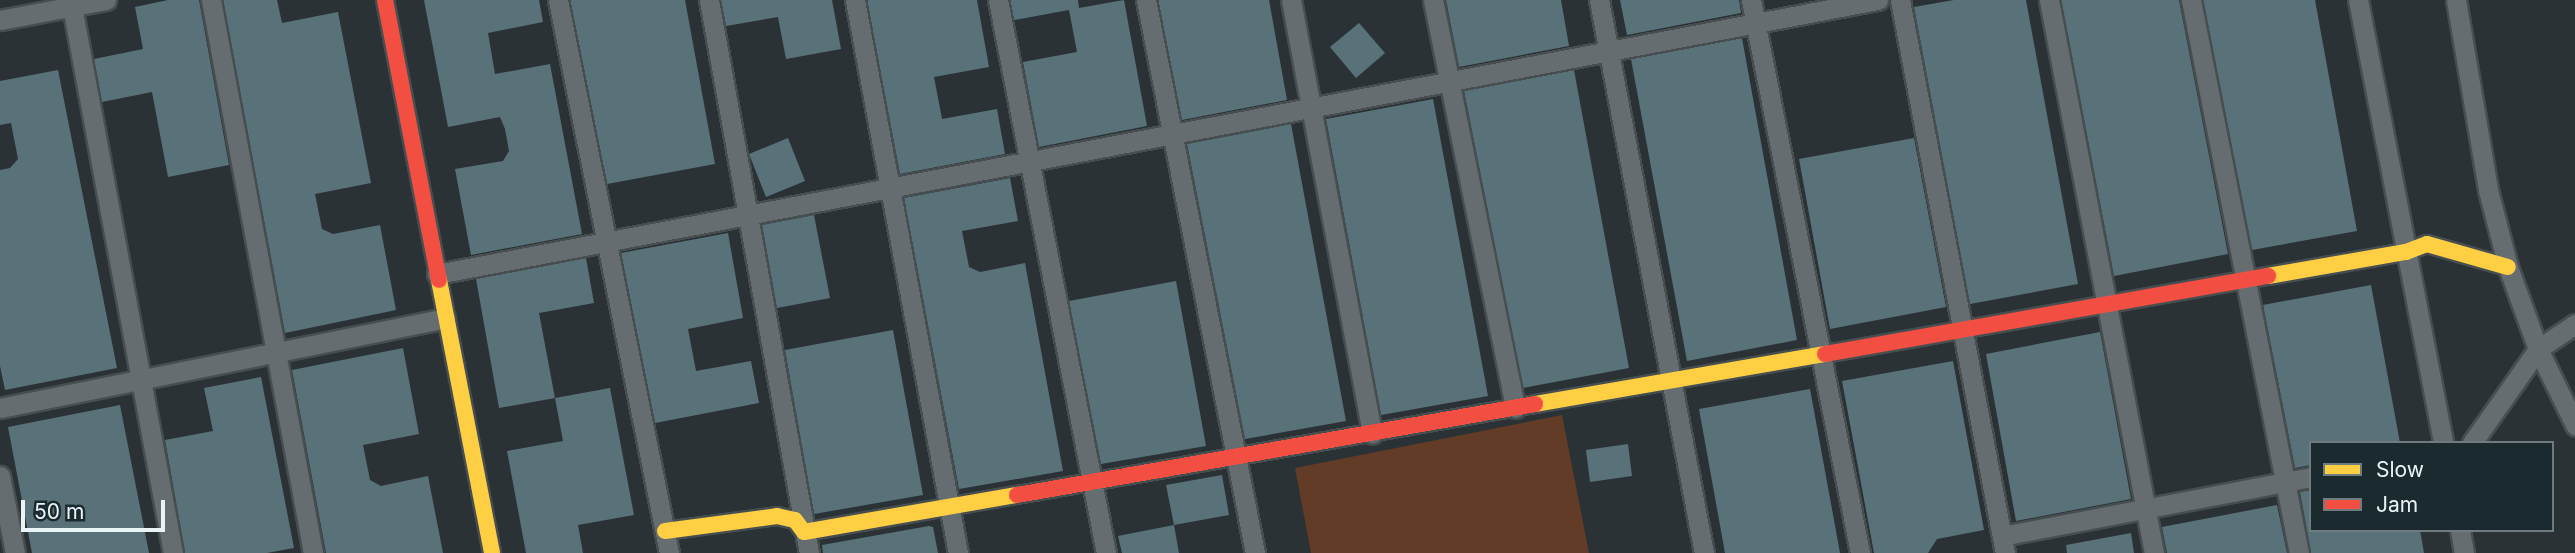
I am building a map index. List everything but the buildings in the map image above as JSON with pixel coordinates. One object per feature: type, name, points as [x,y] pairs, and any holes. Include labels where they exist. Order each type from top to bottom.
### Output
[{"type":"street","points":[[0,20],[106,0]]},
{"type":"street","points":[[211,0],[313,553]]},
{"type":"street","points":[[385,0],[492,553]]},
{"type":"street","points":[[558,0],[669,553]]},
{"type":"street","points":[[709,0],[808,553]]},
{"type":"street","points":[[855,0],[958,553]]},
{"type":"street","points":[[998,0],[1027,162],[1107,553]]},
{"type":"street","points":[[1146,0],[1255,553]]},
{"type":"street","points":[[1291,0],[1372,433]]},
{"type":"street","points":[[1433,0],[1515,408]]},
{"type":"street","points":[[1599,0],[1704,553]]},
{"type":"street","points":[[1751,0],[1860,553]]},
{"type":"street","points":[[437,274],[1878,0]]},
{"type":"street","points":[[1900,0],[2004,545],[2144,510],[2309,477]]},
{"type":"street","points":[[2049,0],[2154,553]]},
{"type":"street","points":[[2191,0],[2299,553]]},
{"type":"street","points":[[2358,0],[2443,441]]},
{"type":"street","points":[[2456,0],[2488,190],[2508,267],[2538,349],[2575,425]]},
{"type":"street","points":[[72,6],[173,553]]},
{"type":"street","points":[[804,532],[2406,252],[2427,244],[2508,267]]},
{"type":"street","points":[[0,408],[276,349],[445,318]]},
{"type":"street","points":[[2473,441],[2538,349],[2575,324]]},
{"type":"street","points":[[1,486],[15,553]]},
{"type":"street","points":[[665,531],[777,516],[795,520],[804,532]]},
{"type":"street","points":[[2460,532],[2464,553]]},
{"type":"shaded area","points":[[1562,415],[1589,553],[1311,553],[1295,468]]},
{"type":"traffic: slow","points":[[2268,276],[2406,252],[2427,244],[2508,267]]},
{"type":"traffic: slow","points":[[439,280],[492,553]]},
{"type":"traffic: slow","points":[[1535,404],[1825,354]]},
{"type":"traffic: slow","points":[[665,531],[777,516],[795,520],[804,532],[1017,495]]},
{"type":"traffic: jam","points":[[385,0],[439,280]]},
{"type":"traffic: jam","points":[[1825,354],[2268,276]]},
{"type":"traffic: jam","points":[[1017,495],[1535,404]]}]
